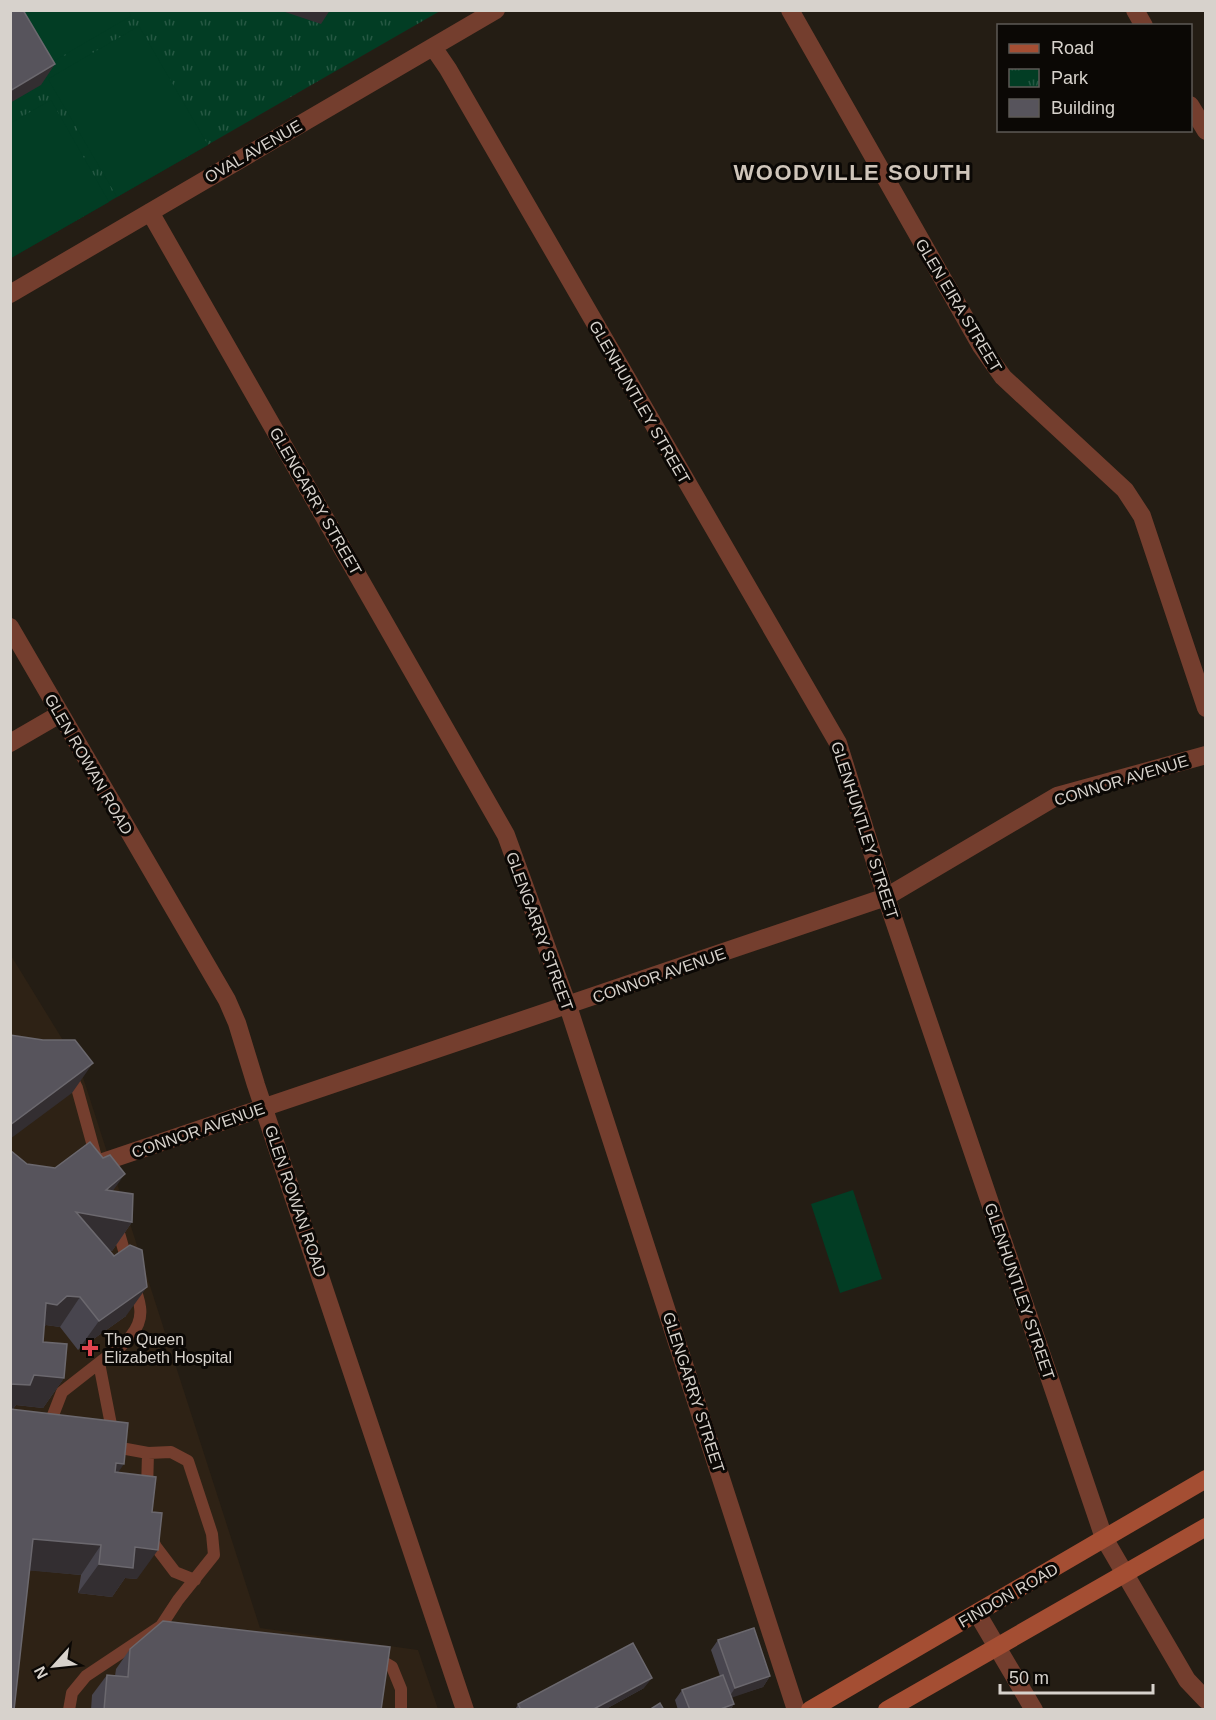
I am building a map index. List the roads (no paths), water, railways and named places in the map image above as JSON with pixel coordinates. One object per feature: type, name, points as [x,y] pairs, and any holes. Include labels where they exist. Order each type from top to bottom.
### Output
[{"type":"main road","name":"FINDON ROAD","points":[[810,1710],[1206,1479]]},
{"type":"main road","points":[[887,1710],[1206,1527]]},
{"type":"street","name":"OVAL AVENUE","points":[[10,294],[496,10]]},
{"type":"street","name":"GLEN EIRA STREET","points":[[790,10],[981,346],[1003,377],[1125,490],[1142,516],[1206,708]]},
{"type":"street","points":[[1135,10],[1143,24]]},
{"type":"street","name":"GLENHUNTLEY STREET","points":[[433,47],[448,69],[838,743],[886,897],[1104,1538],[1186,1680],[1199,1696],[1206,1700]]},
{"type":"street","points":[[1192,107],[1206,131]]},
{"type":"street","name":"GLENGARRY STREET","points":[[150,212],[506,835],[568,1006],[796,1710]]},
{"type":"street","name":"GLEN ROWAN ROAD","points":[[10,627],[226,1000],[237,1023],[465,1710]]},
{"type":"street","points":[[10,743],[60,714]]},
{"type":"street","name":"CONNOR AVENUE","points":[[99,1169],[264,1107],[886,897],[1057,796],[1206,755]]},
{"type":"street","points":[[977,1613],[1034,1710]]},
{"type":"lane","points":[[63,1066],[70,1073],[77,1088],[99,1169]]},
{"type":"lane","points":[[44,1441],[62,1392],[129,1340],[139,1325],[141,1309],[111,1207]]},
{"type":"lane","points":[[99,1363],[116,1447]]},
{"type":"lane","points":[[69,1710],[72,1693],[86,1676],[166,1628],[178,1600],[214,1555],[212,1534],[188,1461],[171,1452],[148,1453],[95,1445]]},
{"type":"lane","points":[[146,1501],[148,1453]]},
{"type":"lane","points":[[145,1524],[156,1547],[175,1572],[195,1580]]},
{"type":"lane","points":[[360,1654],[372,1655],[392,1666],[402,1689],[401,1710]]},
{"type":"place","name":"The Queen Elizabeth Hospital","points":[[90,1348]]},
{"type":"district","name":"WOODVILLE SOUTH","points":[[853,172]]}]
